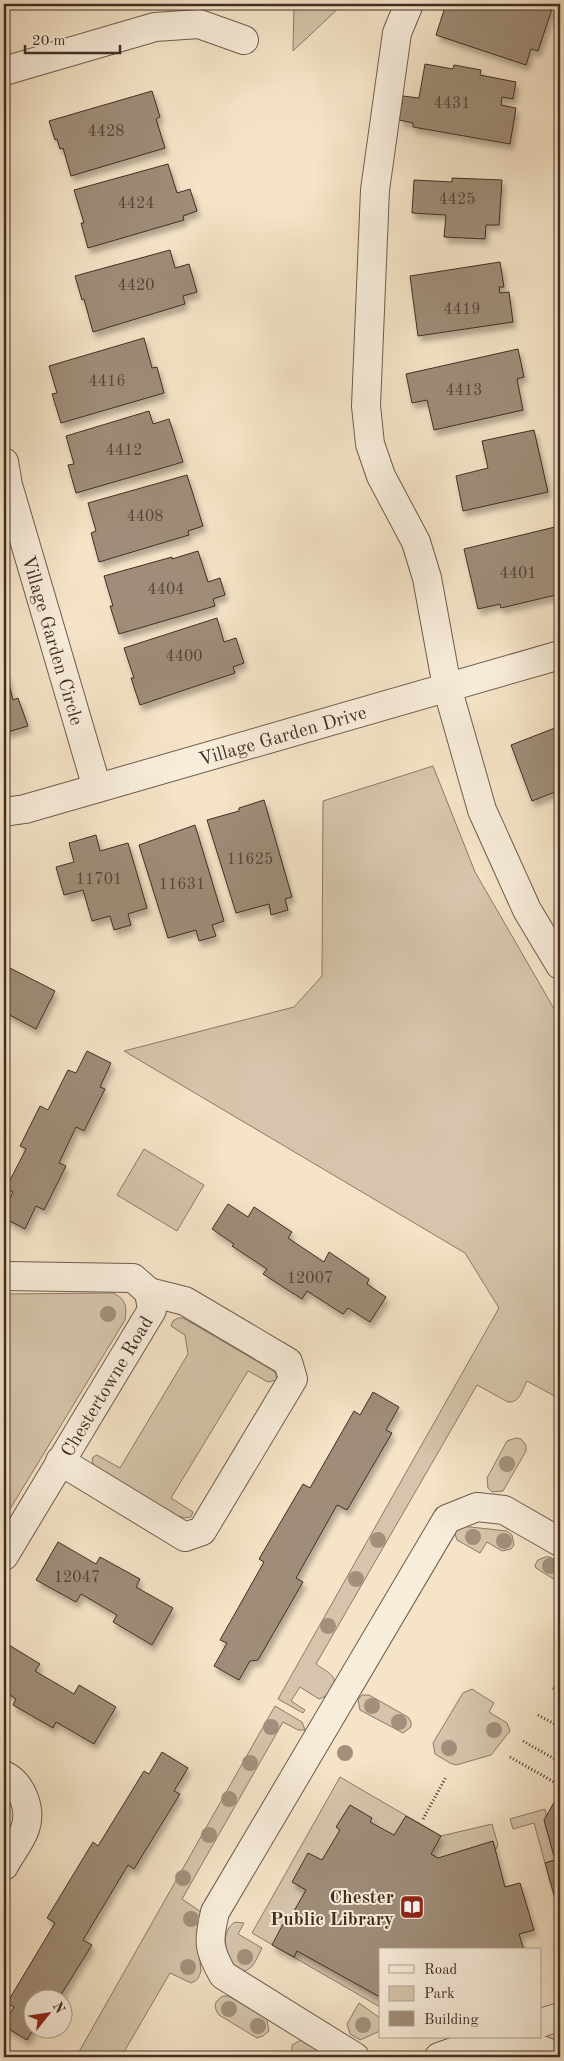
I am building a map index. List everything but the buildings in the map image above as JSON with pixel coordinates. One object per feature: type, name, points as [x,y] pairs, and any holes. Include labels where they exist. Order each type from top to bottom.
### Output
[{"type":"street","points":[[409,4],[397,33],[375,190],[366,406],[370,444],[381,476],[416,542],[427,578],[447,688],[482,810],[527,910],[560,965]]},
{"type":"street","points":[[4,71],[155,27],[199,24],[244,40]]},
{"type":"street","name":"Village Garden Circle","points":[[4,462],[8,485],[97,788]]},
{"type":"street","name":"Village Garden Drive","points":[[4,812],[25,809],[560,655]]},
{"type":"street","name":"Chestertowne Road","points":[[4,1276],[133,1278],[149,1292],[152,1310],[4,1556]]},
{"type":"street","points":[[60,1461],[185,1537],[202,1532],[293,1380],[288,1362],[185,1301],[149,1292]]},
{"type":"street","points":[[355,2057],[223,1975],[213,1957],[212,1950],[210,1934],[215,1912],[446,1519],[477,1507],[504,1510],[560,1542]]},
{"type":"street","points":[[4,1775],[21,1791],[27,1809],[25,1828],[4,1866]]},
{"type":"street","points":[[542,2022],[560,2017]]},
{"type":"street","points":[[439,2057],[491,2039],[520,2043],[545,2050],[558,2057]]},
{"type":"path","points":[[553,1688],[560,1692]]},
{"type":"path","points":[[538,1715],[560,1727]]},
{"type":"path","points":[[523,1741],[560,1762]]},
{"type":"path","points":[[510,1757],[554,1782]]},
{"type":"path","points":[[423,1819],[446,1777]]},
{"type":"green space","points":[[294,4],[343,4],[293,51]]},
{"type":"green space","points":[[433,766],[475,872],[560,1019],[560,1399],[527,1381],[518,1398],[512,1402],[508,1402],[477,1385],[316,1664],[333,1677],[334,1684],[332,1688],[327,1695],[319,1699],[300,1687],[291,1701],[305,1710],[303,1713],[278,1699],[499,1308],[465,1253],[124,1051],[294,1007],[322,976],[323,801]]},
{"type":"green space","points":[[144,1149],[204,1185],[177,1231],[117,1195]]},
{"type":"green space","points":[[113,1293],[121,1298],[125,1304],[125,1320],[7,1514],[4,1513],[4,1401],[8,1343],[4,1342],[4,1294]]},
{"type":"green space","points":[[183,1318],[272,1370],[276,1374],[277,1380],[268,1382],[248,1371],[171,1498],[193,1512],[191,1517],[185,1518],[178,1516],[95,1467],[92,1461],[93,1457],[97,1455],[120,1468],[188,1354],[185,1335],[171,1326],[173,1321]]},
{"type":"green space","points":[[516,1438],[521,1439],[526,1445],[526,1451],[503,1491],[492,1492],[488,1488],[487,1478],[507,1441]]},
{"type":"green space","points":[[461,1526],[507,1531],[512,1535],[514,1545],[511,1549],[502,1551],[487,1542],[480,1553],[457,1540],[454,1531]]},
{"type":"green space","points":[[550,1557],[560,1563],[560,1583],[536,1568],[535,1565],[538,1560]]},
{"type":"green space","points":[[472,1689],[494,1703],[489,1712],[507,1723],[510,1731],[491,1755],[456,1765],[435,1754],[433,1743],[463,1693]]},
{"type":"green space","points":[[362,1695],[369,1695],[408,1717],[411,1727],[403,1733],[360,1710],[358,1699]]},
{"type":"green space","points":[[275,1706],[302,1722],[305,1730],[298,1730],[283,1722],[182,1899],[201,1912],[202,1917],[197,1933],[201,1971],[199,1977],[191,1983],[170,1973],[121,2057],[76,2057]]},
{"type":"green space","name":"Chester Public Library","points":[[340,1777],[441,1836],[492,1824],[498,1845],[495,1851],[382,1948],[379,1948],[379,2006],[252,1933]]},
{"type":"green space","points":[[545,1809],[555,1860],[545,1863],[534,1823],[513,1829],[510,1819]]},
{"type":"green space","points":[[235,1922],[244,1923],[238,1934],[262,1948],[254,1964],[244,1971],[233,1963],[226,1946],[228,1929]]},
{"type":"green space","points":[[223,1996],[228,1996],[262,2015],[267,2020],[269,2031],[257,2038],[219,2015],[215,2004]]},
{"type":"green space","points":[[359,2003],[379,2017],[379,2031],[360,2040],[350,2034],[347,2024]]},
{"type":"green space","points":[[301,2040],[331,2057],[295,2057],[292,2052],[292,2045]]},
{"type":"place","name":"Chester Public Library","points":[[412,1907]]}]
